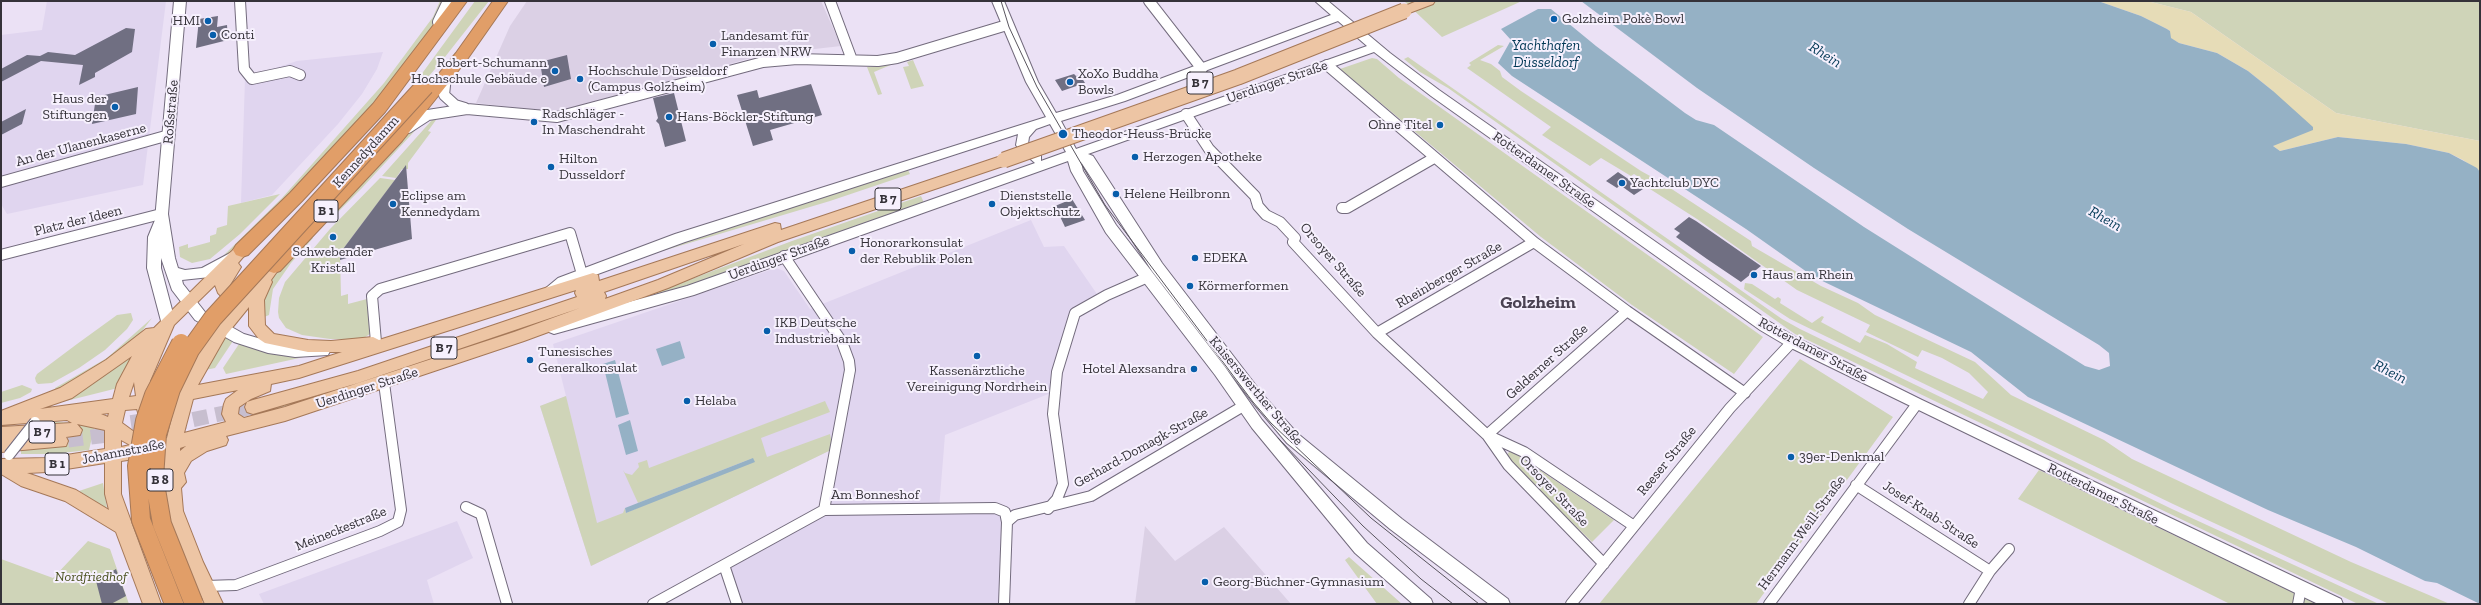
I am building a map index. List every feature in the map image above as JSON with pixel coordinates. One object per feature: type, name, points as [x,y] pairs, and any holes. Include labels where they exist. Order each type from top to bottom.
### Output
[{"type":"highway","name":"Kennedydamm","points":[[242,250],[296,197],[379,108],[460,1]]},
{"type":"highway","name":"Kennedydamm","points":[[147,411],[164,372],[193,326],[222,291],[343,164],[407,89],[470,1]]},
{"type":"highway","name":"Kennedydamm","points":[[147,411],[184,362],[213,318],[425,86],[494,1]]},
{"type":"highway","name":"Kennedydamm","points":[[274,266],[396,137],[446,76],[501,1]]},
{"type":"highway","points":[[147,411],[137,466],[141,520],[174,604]]},
{"type":"highway","points":[[147,411],[154,454],[155,492],[162,524],[194,604]]},
{"type":"main road","name":"B 7","points":[[1002,156],[745,238],[253,403],[358,377],[773,238],[1002,156],[1404,6],[1429,1]]},
{"type":"main road","points":[[242,424],[233,420],[230,414],[232,404],[237,399],[254,390],[299,372],[696,247],[745,238]]},
{"type":"main road","points":[[519,337],[662,284],[773,238]]},
{"type":"main road","points":[[242,250],[230,274],[222,284],[223,289],[229,294],[243,294],[258,284]]},
{"type":"main road","name":"Kennedydamm","points":[[193,297],[242,250]]},
{"type":"main road","points":[[274,266],[261,290],[256,310],[257,326],[264,335],[287,344],[308,346],[369,343],[448,326]]},
{"type":"main road","name":"Kennedydamm","points":[[186,394],[193,376],[222,330],[274,266]]},
{"type":"main road","name":"B 1","points":[[168,321],[193,297]]},
{"type":"main road","points":[[168,321],[142,381],[150,422],[173,442],[169,461],[177,517],[214,604]]},
{"type":"main road","points":[[152,604],[122,527],[113,494],[112,456],[114,424],[125,384],[142,353],[168,321]]},
{"type":"main road","name":"Johannstraße","points":[[1,418],[66,392],[111,364],[168,321]]},
{"type":"main road","name":"Uerdinger Straße","points":[[173,442],[285,414],[519,337]]},
{"type":"main road","points":[[114,424],[186,394],[299,372]]},
{"type":"main road","name":"B 1","points":[[173,442],[186,394]]},
{"type":"main road","name":"Johannstraße","points":[[1,418],[38,419],[118,405],[147,411]]},
{"type":"main road","points":[[177,517],[184,506],[176,472],[182,460],[202,445],[238,434],[285,414]]},
{"type":"main road","name":"Johannstraße","points":[[57,415],[114,424]]},
{"type":"main road","name":"B 8","points":[[114,424],[146,450],[177,517]]},
{"type":"main road","name":"B 7","points":[[1,434],[71,435],[3,460]]},
{"type":"main road","name":"Johannstraße","points":[[3,460],[47,465],[146,450],[173,442]]},
{"type":"main road","points":[[3,460],[27,481],[70,495],[122,527]]},
{"type":"main road","points":[[122,527],[137,513],[157,504],[164,504],[177,517]]},
{"type":"street","name":"Roßstraße","points":[[168,321],[154,268],[155,237],[161,218],[163,175],[169,135],[180,1]]},
{"type":"street","points":[[240,1],[245,71],[252,79],[290,71],[300,75]]},
{"type":"street","points":[[430,41],[433,29],[443,14],[448,1]]},
{"type":"street","points":[[830,1],[852,60]]},
{"type":"street","name":"Kaiserswerther Straße","points":[[998,1],[1032,82],[1073,154],[1075,166],[1106,221],[1245,405],[1257,424],[1361,548],[1426,604]]},
{"type":"street","points":[[1148,1],[1202,69]]},
{"type":"street","name":"Rotterdamer Straße","points":[[1321,1],[1376,47],[1435,93],[1748,315],[1792,342],[1917,404],[2335,604]]},
{"type":"street","points":[[543,296],[563,282],[680,238],[1121,98],[1202,69],[1340,16]]},
{"type":"street","points":[[446,76],[444,95],[455,105],[467,108],[557,117],[764,62],[797,59],[878,61],[896,58],[1007,25]]},
{"type":"street","name":"Uerdinger Straße","points":[[519,337],[660,300],[1376,47]]},
{"type":"street","points":[[1326,65],[1534,242],[1626,311],[1745,393]]},
{"type":"street","points":[[1121,98],[1131,100],[1142,116],[1139,130]]},
{"type":"street","points":[[396,137],[428,115],[467,108]]},
{"type":"street","name":"Orsoyer Straße","points":[[1186,114],[1209,149],[1255,196],[1256,204],[1266,215],[1280,222],[1295,238],[1293,242],[1377,333],[1486,435],[1508,465],[1604,564]]},
{"type":"street","points":[[1032,125],[1023,136],[1022,145],[1031,156],[1049,162]]},
{"type":"street","name":"An der Ulanenkaserne","points":[[1,182],[169,135]]},
{"type":"street","name":"Kaiserswerther Straße","points":[[1073,154],[1088,159],[1156,267],[1259,400],[1292,438],[1320,464],[1396,524],[1502,604]]},
{"type":"street","points":[[1342,208],[1347,208],[1434,158]]},
{"type":"street","name":"Roßstraße","points":[[161,218],[166,235],[168,258],[177,286],[193,297],[200,316],[222,330]]},
{"type":"street","name":"Platz der Ideen","points":[[1,255],[161,218]]},
{"type":"street","points":[[222,330],[254,343],[295,351],[324,351],[369,343],[372,296],[380,289],[570,233],[582,274]]},
{"type":"street","name":"Rheinberger Straße","points":[[1377,333],[1534,242]]},
{"type":"street","points":[[172,272],[185,275],[205,273],[242,250]]},
{"type":"street","points":[[784,256],[836,334],[849,361],[850,370],[824,510]]},
{"type":"street","points":[[1048,509],[1058,499],[1063,484],[1053,414],[1057,372],[1075,313],[1107,295],[1148,277]]},
{"type":"street","name":"Gelderner Straße","points":[[1486,435],[1626,311]]},
{"type":"street","points":[[193,376],[201,343],[200,316]]},
{"type":"street","name":"Reeser Straße","points":[[1571,604],[1730,408],[1792,342]]},
{"type":"street","name":"Meineckestraße","points":[[206,586],[226,587],[241,583],[380,531],[398,522],[401,510],[384,382]]},
{"type":"street","name":"Johannstraße","points":[[3,460],[38,419],[66,392]]},
{"type":"street","name":"Hermann-Weill-Straße","points":[[1769,604],[1917,404]]},
{"type":"street","name":"Gerhard-Domagk-Straße","points":[[1007,522],[1016,515],[1048,509],[1095,494],[1245,405]]},
{"type":"street","name":"Orsoyer Straße","points":[[1486,435],[1524,452],[1634,526]]},
{"type":"street","name":"Josef-Knab-Straße","points":[[1856,485],[1990,571]]},
{"type":"street","points":[[466,507],[481,514],[507,604]]},
{"type":"street","name":"Am Bonneshof","points":[[653,604],[824,510],[995,508],[1005,512],[1007,522]]},
{"type":"street","points":[[1004,604],[1007,522]]},
{"type":"street","points":[[1969,604],[1990,571],[2008,549]]},
{"type":"street","points":[[724,565],[737,604]]},
{"type":"street","points":[[2298,604],[2301,588]]},
{"type":"shaded area","points":[[47,1],[166,1],[143,185],[7,214],[1,204],[1,35],[42,30]]},
{"type":"shaded area","name":"Hochschule Düsseldorf (Campus Golzheim)","points":[[527,1],[821,1],[841,46],[762,55],[556,112],[476,103],[510,26]]},
{"type":"shaded area","points":[[383,52],[377,69],[362,94],[338,124],[272,195],[241,203],[245,78],[297,61]]},
{"type":"shaded area","points":[[1031,220],[1044,247],[1064,246],[1099,297],[1075,314],[1051,393],[945,435],[939,509],[1010,509],[1007,522],[1003,604],[738,604],[725,566],[824,510],[833,449],[591,566],[540,406],[566,396],[553,344],[776,268],[784,271],[810,309]]},
{"type":"shaded area","points":[[457,521],[473,558],[427,580],[434,604],[264,604],[259,594]]},
{"type":"shaded area","name":"Georg-Büchner-Gymnasium","points":[[1145,526],[1175,561],[1224,527],[1291,604],[1135,604]]},
{"type":"green space","points":[[440,1],[445,1],[435,23],[367,112],[285,199],[229,254],[207,269],[200,268],[223,256],[282,198],[384,83],[433,17]]},
{"type":"green space","points":[[475,1],[489,1],[441,62],[391,120],[388,120]]},
{"type":"green space","points":[[1404,1],[1522,1],[1442,37]]},
{"type":"green space","points":[[2147,1],[2480,1],[2480,141],[2336,113],[2191,12]]},
{"type":"green space","points":[[1498,45],[1504,46],[1480,60],[1491,64],[1500,71],[1502,77],[1521,91],[1641,171],[1661,182],[1751,241],[1752,246],[1821,286],[1858,303],[1875,315],[1975,362],[2011,395],[2104,440],[2132,459],[2351,562],[2450,604],[2389,604],[2173,504],[1790,319],[1744,289],[1745,283],[1752,284],[1775,299],[1778,297],[1781,299],[1780,303],[1812,323],[1822,316],[1824,317],[1821,322],[1860,343],[1865,335],[1887,344],[1917,362],[1915,368],[1983,399],[1988,392],[1969,373],[1942,358],[1922,350],[1918,357],[1866,332],[1870,325],[1797,290],[1697,219],[1639,182],[1642,179],[1634,174],[1631,176],[1601,158],[1590,166],[1542,135],[1551,127],[1467,68],[1471,65],[1469,63]]},
{"type":"green space","points":[[1408,57],[1782,319],[2172,509],[2379,604],[2358,604],[1795,334],[1448,88],[1420,72],[1404,59]]},
{"type":"green space","points":[[1372,58],[1377,59],[1399,78],[1763,337],[1734,374],[1632,305],[1541,237],[1340,69]]},
{"type":"green space","points":[[913,60],[924,86],[911,89],[903,67],[909,66],[907,62]]},
{"type":"green space","points":[[893,64],[874,72],[882,94],[878,95],[867,67]]},
{"type":"green space","points":[[432,120],[436,120],[428,131],[431,132],[408,163],[408,169],[402,169],[396,178],[382,176]]},
{"type":"green space","points":[[423,122],[362,188],[328,222],[326,222],[408,131]]},
{"type":"green space","points":[[907,168],[910,174],[830,201],[639,258],[638,256]]},
{"type":"green space","points":[[380,178],[395,180],[340,253],[341,296],[348,294],[348,304],[367,299],[370,334],[362,339],[330,339],[302,335],[286,328],[279,318],[278,312],[279,298],[285,282],[330,229]]},
{"type":"green space","points":[[280,194],[240,234],[210,259],[192,263],[180,257],[179,247],[188,244],[188,248],[210,242],[210,236],[216,234],[217,228],[227,225],[228,206]]},
{"type":"green space","points":[[921,196],[924,203],[683,288],[628,303],[792,241]]},
{"type":"green space","points":[[310,238],[313,238],[291,263],[273,289],[269,315],[262,318],[262,309],[272,278]]},
{"type":"green space","points":[[636,289],[568,314],[303,401],[251,416],[251,413],[312,397]]},
{"type":"green space","points":[[131,313],[133,320],[127,329],[105,350],[79,368],[52,383],[38,384],[36,382],[35,378],[37,374],[77,344],[117,315]]},
{"type":"green space","points":[[152,318],[139,335],[112,358],[56,392],[55,388],[107,358]]},
{"type":"green space","points":[[223,336],[233,341],[215,368],[205,370]]},
{"type":"green space","points":[[239,344],[282,354],[304,357],[226,374],[223,368]]},
{"type":"green space","points":[[139,345],[118,388],[62,402],[78,390]]},
{"type":"green space","points":[[1800,359],[1893,417],[1756,604],[1599,604]]},
{"type":"green space","points":[[22,385],[32,389],[31,392],[20,398],[1,403],[1,392]]},
{"type":"green space","points":[[566,396],[597,523],[623,513],[625,508],[626,513],[753,458],[638,503],[623,470],[625,473],[632,475],[639,467],[638,463],[647,460],[649,468],[825,401],[830,412],[761,438],[767,457],[830,434],[833,449],[591,566],[540,406]]},
{"type":"green space","points":[[47,421],[95,425],[89,450],[52,454],[21,454],[21,447],[38,426]],"holes":[[[76,424],[66,446],[25,450]]]},
{"type":"green space","points":[[1509,452],[1513,452],[1614,520],[1592,542],[1507,459],[1506,456]]},
{"type":"green space","points":[[2039,470],[2316,604],[2230,604],[2018,499]]},
{"type":"green space","points":[[103,483],[107,509],[79,491]]},
{"type":"green space","name":"Nordfriedhof","points":[[88,541],[110,549],[129,604],[1,604],[1,559],[53,578]]},
{"type":"green space","points":[[1349,557],[1402,604],[1377,604],[1345,560]]},
{"type":"sand","points":[[2098,1],[2147,1],[2191,12],[2336,113],[2480,141],[2480,172],[2463,160],[2449,153],[2406,144],[2338,137],[2280,151],[2273,146],[2277,143],[2273,91],[2248,71],[2217,53],[2179,43],[2170,38],[2170,31],[2167,29],[2141,16]]},
{"type":"water","points":[[1581,1],[2098,1],[2141,16],[2167,29],[2170,31],[2171,38],[2179,43],[2217,53],[2248,71],[2273,91],[2313,127],[2313,130],[2273,146],[2280,151],[2338,137],[2406,144],[2449,153],[2477,168],[2480,172],[2480,604],[2437,583],[2425,581],[2356,547],[2268,510],[2028,397],[1971,352],[1814,277],[1746,229],[1512,76],[1498,63],[1511,40],[1501,29],[1538,9],[1551,9],[1596,46],[1685,113],[1696,120],[1714,125],[1864,227],[2085,366],[2099,370],[2110,366],[2109,353],[2099,345],[1908,229],[1814,168],[1697,88]]},
{"type":"water","points":[[680,341],[685,358],[662,366],[656,349]]},
{"type":"water","points":[[615,360],[629,414],[616,418],[603,364]]},
{"type":"water","points":[[630,420],[638,451],[626,455],[618,425]]},
{"type":"water","points":[[753,458],[755,462],[626,513],[625,508]]},
{"type":"building","name":"Conti","points":[[218,16],[217,27],[227,25],[228,40],[196,48],[199,19]]},
{"type":"building","points":[[126,28],[135,29],[132,52],[95,73],[95,77],[79,85],[83,65],[41,61],[1,82],[1,69],[27,55],[40,56],[48,52],[75,55]]},
{"type":"building","name":"Robert-Schumann Hochschule Gebäude e","points":[[567,55],[571,79],[544,87],[540,62]]},
{"type":"building","name":"XoXo Buddha Bowls","points":[[1074,74],[1076,76],[1080,75],[1085,83],[1062,91],[1055,80]]},
{"type":"building","points":[[811,84],[822,115],[770,130],[773,140],[753,146],[737,95],[757,90],[759,98]]},
{"type":"building","name":"Haus der Stiftungen","points":[[138,87],[136,114],[92,124],[96,97]]},
{"type":"building","name":"Hans-Böckler-Stiftung","points":[[674,93],[686,141],[665,147],[659,124],[656,121],[658,118],[653,98]]},
{"type":"building","points":[[26,109],[22,124],[1,135],[1,122]]},
{"type":"building","name":"Eclipse am Kennedydam","points":[[406,165],[412,239],[340,260],[340,253]]},
{"type":"building","name":"Yachtclub DYC","points":[[1618,172],[1643,189],[1634,195],[1620,185],[1617,188],[1606,181]]},
{"type":"building","points":[[1072,199],[1085,220],[1065,227],[1055,206]]},
{"type":"building","name":"Haus am Rhein","points":[[1689,217],[1761,266],[1741,282],[1707,259],[1676,237],[1680,233],[1674,229]]},
{"type":"building","points":[[116,569],[126,596],[111,604],[102,604],[96,581]]},
{"type":"tunnel","points":[[148,429],[253,407]]},
{"type":"tunnel","points":[[108,426],[156,419]]},
{"type":"tunnel","points":[[68,440],[124,433]]},
{"type":"tram line","points":[[1001,1],[1009,27],[1037,87],[1105,205],[1253,402],[1271,423],[1371,518],[1479,604]]},
{"type":"tram line","points":[[1278,438],[1363,526],[1421,579],[1453,604]]},
{"type":"place","name":"Golzheim Pokè Bowl","points":[[1554,19]]},
{"type":"place","name":"HMI","points":[[208,21]]},
{"type":"place","name":"Conti","points":[[213,35]]},
{"type":"place","name":"Landesamt für Finanzen NRW","points":[[713,44]]},
{"type":"place","name":"Robert-Schumann Hochschule Gebäude e","points":[[555,71]]},
{"type":"place","name":"Hochschule Düsseldorf (Campus Golzheim)","points":[[580,79]]},
{"type":"place","name":"XoXo Buddha Bowls","points":[[1070,82]]},
{"type":"place","name":"Haus der Stiftungen","points":[[115,107]]},
{"type":"place","name":"Hans-Böckler-Stiftung","points":[[669,117]]},
{"type":"place","name":"Radschläger - In Maschendraht","points":[[534,122]]},
{"type":"place","name":"Ohne Titel","points":[[1440,125]]},
{"type":"place","name":"Theodor-Heuss-Brücke","points":[[1063,134]]},
{"type":"place","name":"Herzogen Apotheke","points":[[1135,157]]},
{"type":"place","name":"Hilton Dusseldorf","points":[[551,167]]},
{"type":"place","name":"Yachtclub DYC","points":[[1622,183]]},
{"type":"place","name":"Helene Heilbronn","points":[[1116,194]]},
{"type":"place","name":"Eclipse am Kennedydam","points":[[393,204]]},
{"type":"place","name":"Dienststelle Objektschutz","points":[[992,204]]},
{"type":"place","name":"Schwebender Kristall","points":[[333,237]]},
{"type":"place","name":"Honorarkonsulat der Rebublik Polen","points":[[852,251]]},
{"type":"place","name":"EDEKA","points":[[1195,258]]},
{"type":"place","name":"Haus am Rhein","points":[[1754,275]]},
{"type":"place","name":"Körmerformen","points":[[1190,286]]},
{"type":"place","name":"IKB Deutsche Industriebank","points":[[767,331]]},
{"type":"place","name":"Kassenärztliche Vereinigung Nordrhein","points":[[977,356]]},
{"type":"place","name":"Tunesisches Generalkonsulat","points":[[530,360]]},
{"type":"place","name":"Hotel Alexsandra","points":[[1194,369]]},
{"type":"place","name":"Helaba","points":[[687,401]]},
{"type":"place","name":"39er-Denkmal","points":[[1791,457]]},
{"type":"place","name":"Georg-Büchner-Gymnasium","points":[[1205,582]]},
{"type":"district","name":"Golzheim","points":[[1538,303]]},
{"type":"water label","name":"Yachthafen Düsseldorf","points":[[1546,54]]},
{"type":"water label","name":"Rhein","points":[[1825,55]]},
{"type":"water label","name":"Rhein","points":[[2105,219]]},
{"type":"water label","name":"Rhein","points":[[2390,372]]}]
